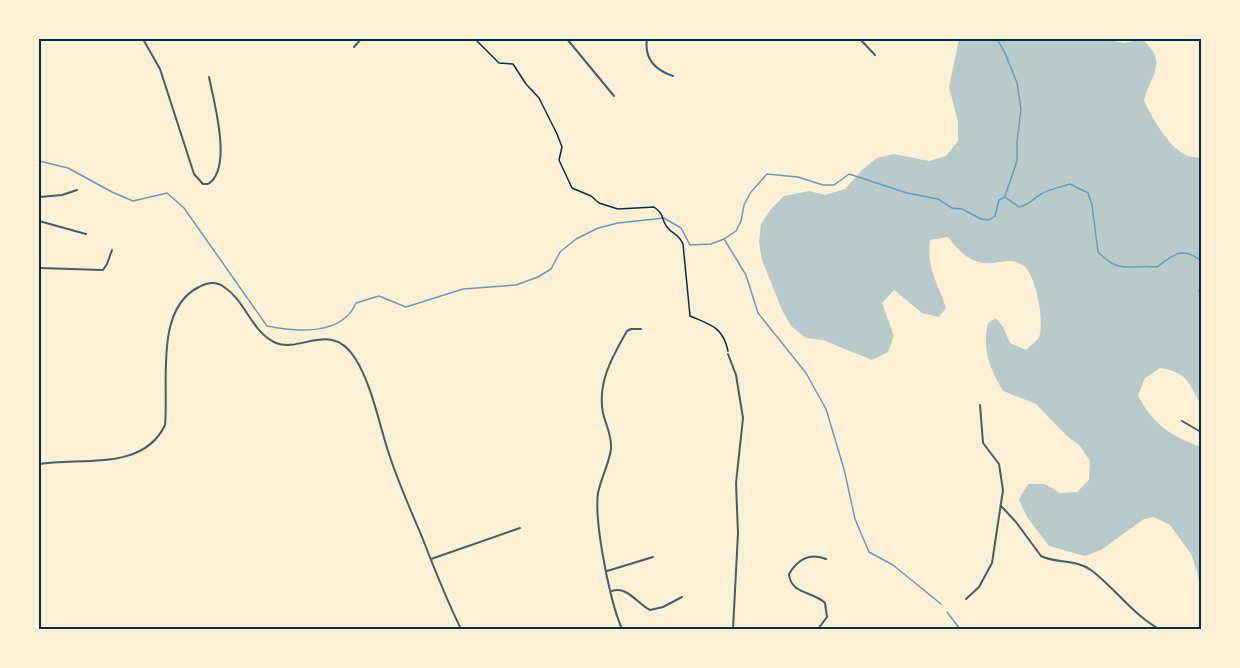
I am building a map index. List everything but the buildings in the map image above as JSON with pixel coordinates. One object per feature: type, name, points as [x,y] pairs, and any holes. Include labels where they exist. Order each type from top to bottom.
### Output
[{"type":"street","points":[[143,39],[160,69],[194,174],[203,184],[215,178],[220,165],[221,149],[209,77]]},
{"type":"street","points":[[354,47],[361,39]]},
{"type":"street","points":[[567,39],[614,96]]},
{"type":"street","points":[[647,39],[646,51],[649,60],[656,68],[673,76]]},
{"type":"street","points":[[860,39],[875,55]]},
{"type":"street","points":[[39,196],[62,195],[77,190]]},
{"type":"street","points":[[39,221],[86,234]]},
{"type":"street","points":[[39,268],[103,270],[112,250]]},
{"type":"street","points":[[40,463],[118,458],[145,449],[160,437],[165,425],[167,349],[172,320],[181,301],[189,294],[198,287],[215,283],[226,288],[254,325],[274,342],[290,344],[326,340],[342,344],[356,359],[394,468],[430,559],[462,629]]},
{"type":"street","points":[[622,629],[607,571],[597,508],[611,442],[603,412],[603,388],[607,366],[627,331],[641,329]]},
{"type":"street","points":[[728,354],[736,375],[743,418],[736,483],[738,533],[733,629]]},
{"type":"street","points":[[966,599],[979,587],[992,563],[1004,490],[1001,470],[983,443],[980,405]]},
{"type":"street","points":[[1182,421],[1201,432]]},
{"type":"street","points":[[1001,506],[1041,556],[1047,559],[1073,562],[1090,570],[1133,611],[1159,629]]},
{"type":"street","points":[[430,559],[520,528]]},
{"type":"street","points":[[818,629],[827,617],[825,603],[793,586],[789,574],[793,567],[803,559],[812,556],[826,560]]},
{"type":"street","points":[[607,571],[653,557]]},
{"type":"street","points":[[612,591],[617,589],[625,591],[650,610],[663,607],[682,597]]},
{"type":"path","points":[[475,39],[500,63],[513,64],[526,84],[539,98],[562,147],[560,160],[572,189],[618,210],[654,207],[662,213],[665,225],[679,236],[683,244],[690,316],[717,328],[726,341],[728,354]]},
{"type":"shaded area","points":[[959,39],[1104,39],[1124,43],[1142,39],[1155,55],[1156,62],[1144,101],[1161,131],[1179,151],[1201,158],[1201,404],[1190,384],[1182,376],[1160,368],[1145,378],[1138,395],[1150,414],[1164,428],[1201,447],[1201,595],[1197,571],[1191,554],[1170,525],[1154,517],[1144,519],[1101,550],[1085,556],[1049,546],[1027,517],[1019,499],[1028,484],[1045,484],[1060,493],[1077,492],[1089,480],[1090,461],[1080,446],[1036,404],[1003,391],[988,358],[986,333],[988,323],[996,318],[1010,343],[1026,350],[1039,337],[1041,321],[1036,289],[1024,266],[1012,261],[979,262],[962,253],[948,237],[930,240],[931,267],[946,308],[939,317],[922,313],[894,290],[882,303],[894,336],[888,352],[872,360],[823,340],[806,338],[791,326],[782,310],[762,260],[759,242],[761,224],[784,196],[809,191],[825,195],[845,189],[863,169],[877,158],[894,154],[929,161],[946,156],[958,141],[958,122],[949,87]]},
{"type":"waterway","points":[[997,39],[1017,83],[1021,109],[1017,161],[1005,196]]},
{"type":"waterway","points":[[39,161],[68,168],[133,201],[167,193],[184,208],[267,326],[291,330],[329,326],[349,314],[356,303],[379,296],[406,307],[463,289],[516,285],[538,277],[551,269],[560,252],[576,239],[598,228],[618,223],[664,218],[681,228],[690,245],[711,244],[736,231],[741,221],[744,205],[751,192],[767,174],[798,177],[823,185],[834,185],[849,174],[907,193],[938,199],[952,208],[962,209],[981,219],[989,220],[995,216],[999,200],[1005,197],[1019,207],[1044,192],[1070,184],[1088,193],[1092,205],[1098,252],[1113,264],[1126,267],[1157,267],[1174,255],[1184,253],[1195,256],[1201,261]]},
{"type":"waterway","points":[[724,239],[746,275],[758,313],[806,373],[826,409],[844,469],[855,519],[869,552],[893,565],[941,604]]},
{"type":"waterway","points":[[1201,286],[1199,291],[1201,296]]},
{"type":"waterway","points":[[947,612],[960,629]]}]
